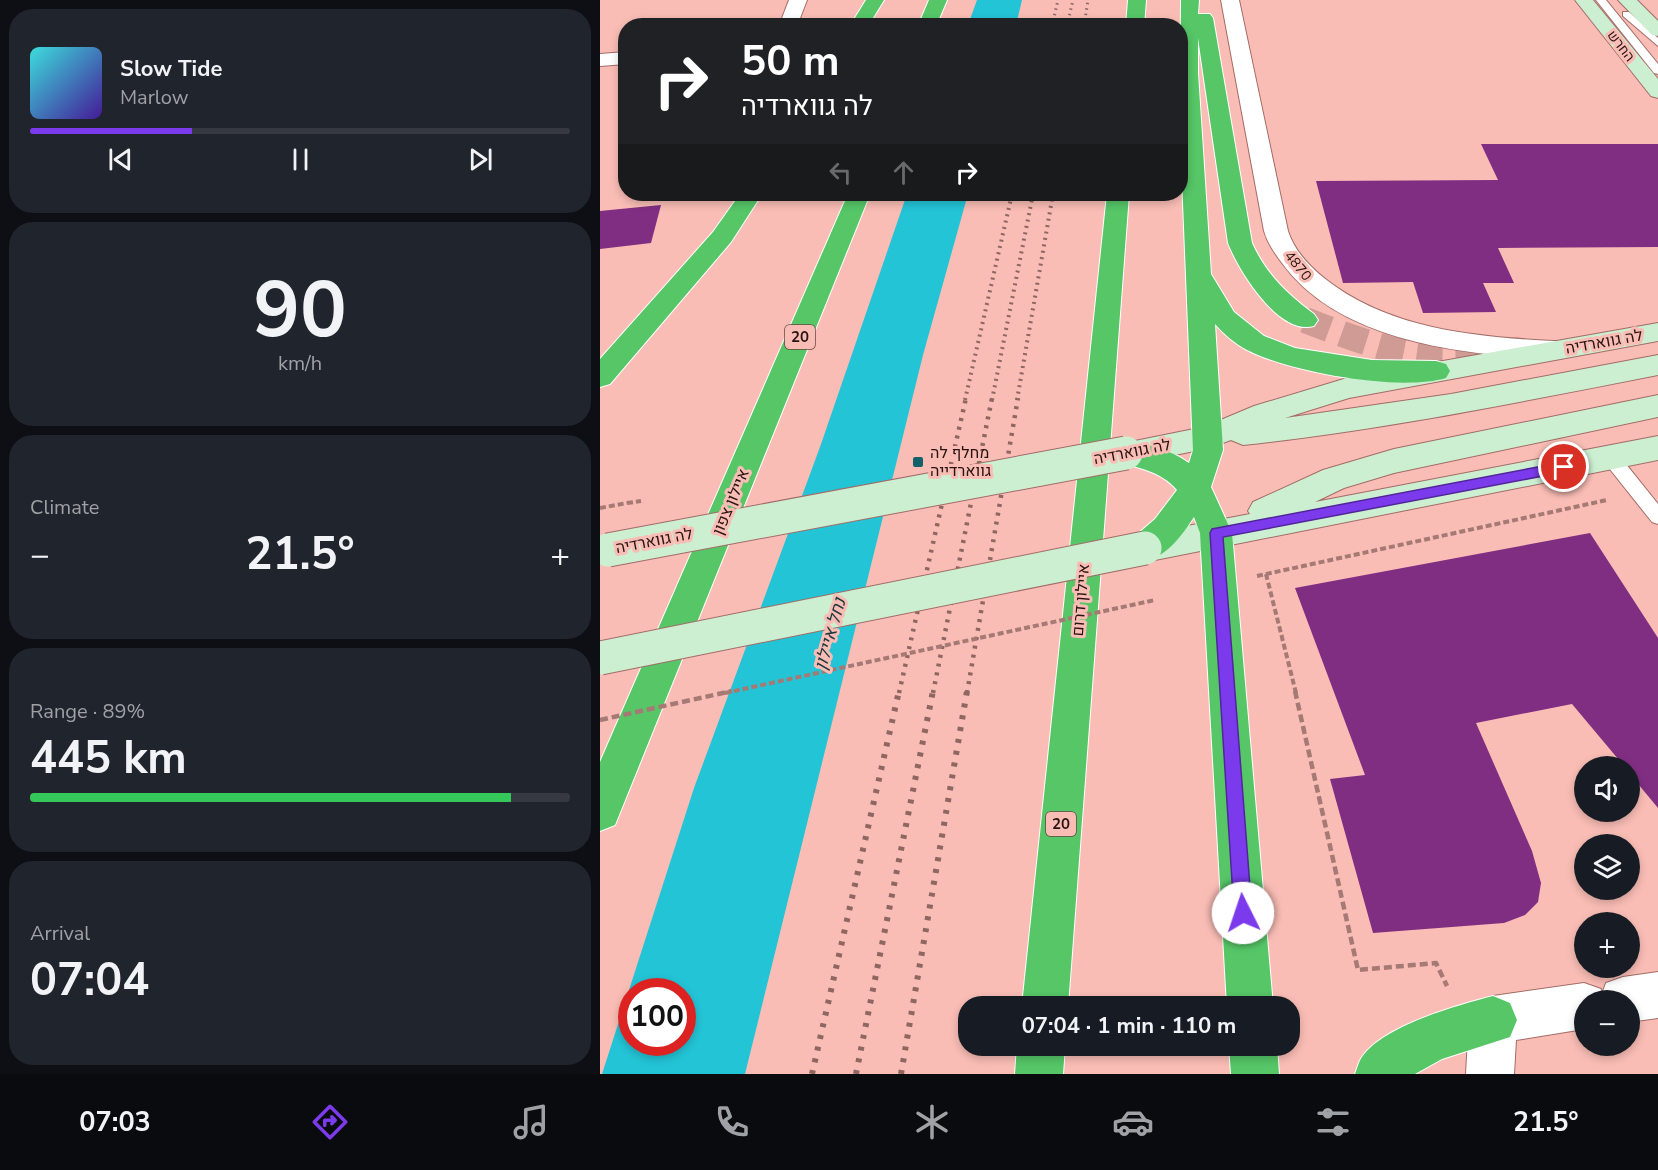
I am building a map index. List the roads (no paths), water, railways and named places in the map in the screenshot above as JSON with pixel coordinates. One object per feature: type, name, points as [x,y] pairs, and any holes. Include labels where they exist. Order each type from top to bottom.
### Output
[{"type":"highway","points":[[864,18],[875,0]]},
{"type":"highway","points":[[930,18],[938,0]]},
{"type":"highway","points":[[1136,18],[1137,0]]},
{"type":"highway","points":[[1145,548],[1168,529],[1195,486],[1206,460],[1209,438],[1188,74],[1190,0]]},
{"type":"highway","points":[[1201,0],[1240,243],[1255,274],[1268,291],[1305,320]]},
{"type":"highway","points":[[603,372],[722,237],[746,201]]},
{"type":"highway","name":"איילון צפון","points":[[600,810],[856,201]]},
{"type":"highway","name":"איילון דרום","points":[[1046,996],[1117,201]]},
{"type":"highway","points":[[1200,268],[1209,295],[1218,310],[1239,332],[1266,349],[1298,359],[1357,368],[1398,373],[1436,371]]},
{"type":"highway","points":[[1126,453],[1161,462],[1178,471],[1195,486],[1205,503],[1216,533],[1249,996]]},
{"type":"highway","points":[[1379,1074],[1415,1047],[1448,1031],[1493,1020]]},
{"type":"highway","points":[[1039,1074],[1040,1056]]},
{"type":"highway","points":[[1254,1056],[1255,1074]]},
{"type":"main road","name":"החרש","points":[[1584,0],[1658,92]]},
{"type":"main road","points":[[1627,0],[1658,31]]},
{"type":"main road","name":"לה גווארדיה","points":[[604,550],[1209,438],[1301,401],[1347,388],[1658,332]]},
{"type":"main road","points":[[1209,438],[1304,429],[1658,365]]},
{"type":"main road","points":[[1216,533],[1334,479],[1394,461],[1658,406]]},
{"type":"main road","points":[[600,658],[1216,533],[1658,448]]},
{"type":"street","points":[[791,18],[798,0]]},
{"type":"street","name":"4870","points":[[1230,0],[1280,243],[1301,273],[1326,295],[1350,308],[1427,334],[1496,347],[1554,350]]},
{"type":"street","points":[[600,60],[618,59]]},
{"type":"street","points":[[1640,998],[1658,995]]},
{"type":"street","points":[[1490,1074],[1493,1020],[1574,1008]]},
{"type":"lane","points":[[1601,0],[1658,71]]},
{"type":"lane","points":[[1613,0],[1658,43]]},
{"type":"lane","points":[[1611,458],[1658,517]]},
{"type":"water","points":[[977,0],[1022,0],[1018,18],[971,18]]},
{"type":"water","name":"נחל איילון","points":[[905,201],[966,201],[923,355],[745,1074],[602,1074],[618,1024],[618,1056],[696,1056],[696,978],[633,978],[694,788],[820,447]]},
{"type":"tunnel","points":[[1305,320],[1368,343],[1417,354],[1456,356],[1522,350]]},
{"type":"railway","points":[[1054,18],[1058,0]]},
{"type":"railway","points":[[1069,18],[1073,0]]},
{"type":"railway","points":[[1085,18],[1088,0]]},
{"type":"railway","points":[[965,400],[1010,201]]},
{"type":"railway","points":[[992,400],[1032,201]]},
{"type":"railway","points":[[1017,400],[1052,201]]},
{"type":"railway","points":[[899,693],[966,398]]},
{"type":"railway","points":[[933,693],[992,398]]},
{"type":"railway","points":[[967,693],[1018,398]]},
{"type":"railway","points":[[812,1074],[899,691]]},
{"type":"railway","points":[[856,1074],[933,691]]},
{"type":"railway","points":[[901,1074],[967,691]]},
{"type":"place","name":"מחלף לה גווארדייה","points":[[918,462]]}]
